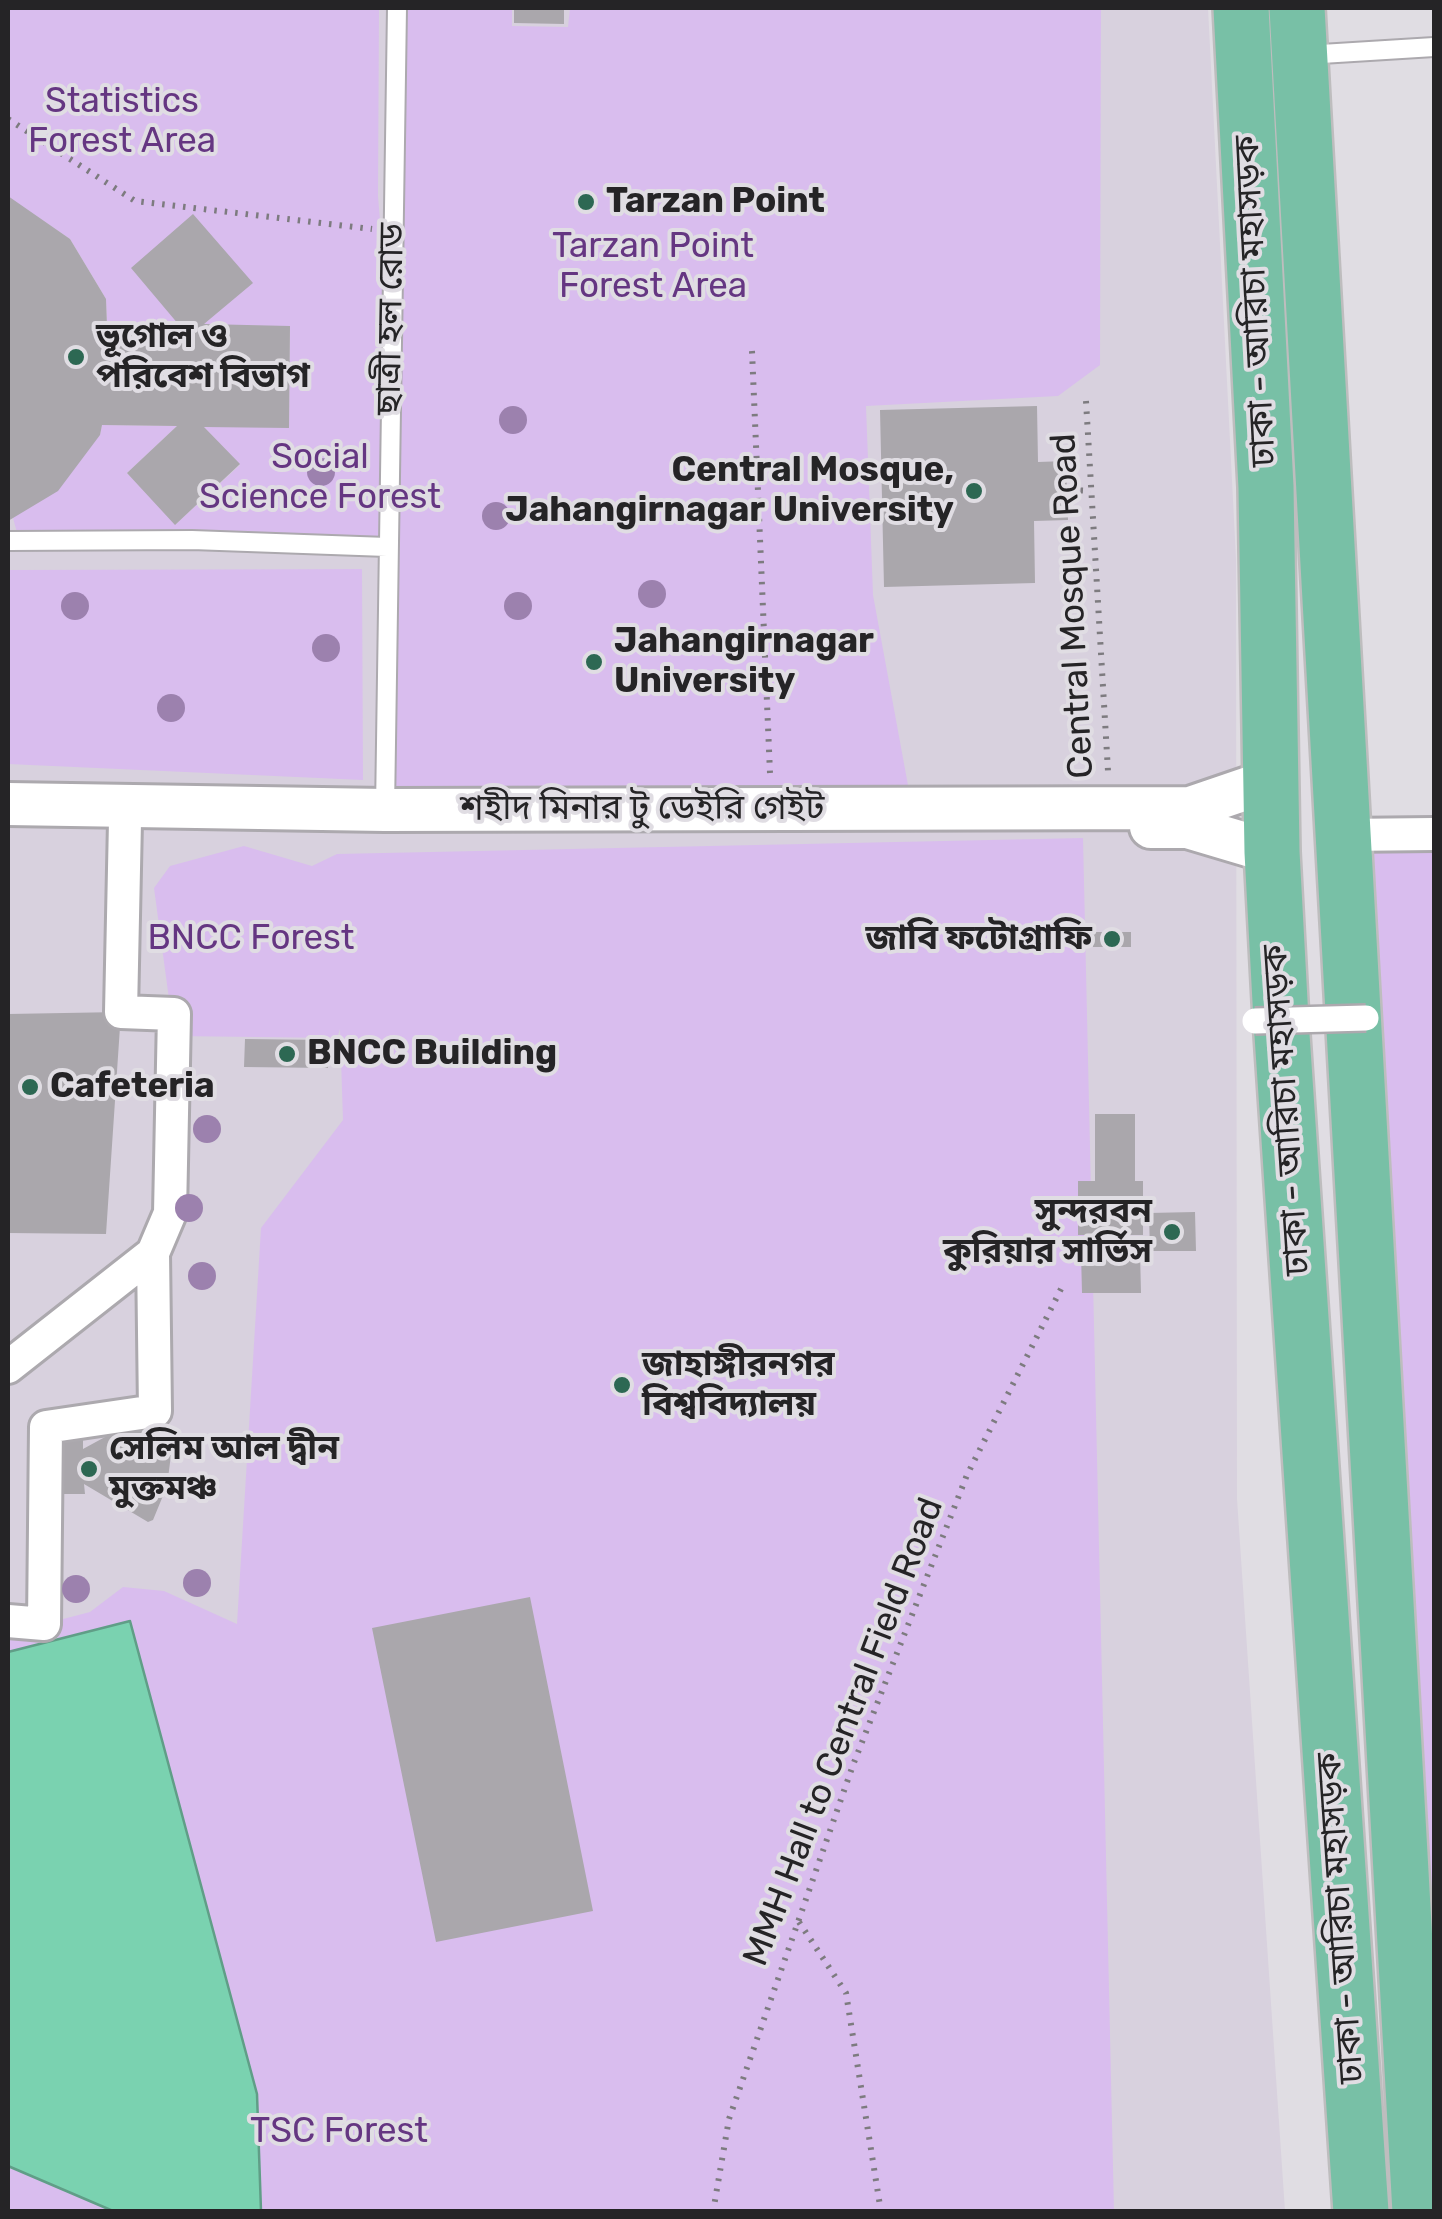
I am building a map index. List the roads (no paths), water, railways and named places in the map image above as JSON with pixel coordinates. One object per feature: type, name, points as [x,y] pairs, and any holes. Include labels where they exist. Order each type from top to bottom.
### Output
[{"type":"highway","name":"ঢাকা - আরিচা মহাসড়ক","points":[[1241,8],[1266,486],[1272,780],[1268,1020],[1361,2212]]},
{"type":"highway","name":"ঢাকা - আরিচা মহাসড়ক","points":[[1298,32],[1344,835],[1347,950],[1378,1401],[1420,2212]]},
{"type":"street","name":"শহীদ মিনার টু ডেইরি গেইট","points":[[386,817],[771,809],[1190,808],[1272,780]]},
{"type":"street","points":[[8,804],[127,813],[1188,828],[1272,852]]},
{"type":"street","points":[[8,819],[127,813]]},
{"type":"street","points":[[8,1621],[44,1624],[46,1427],[156,1410],[153,1253],[170,1214],[174,1014],[121,1012],[127,813]]},
{"type":"street","points":[[1344,835],[1434,834]]},
{"type":"street","points":[[1268,1020],[1366,1018]]},
{"type":"street","points":[[8,1367],[153,1253]]},
{"type":"lane","name":"ছাত্রী হল রোড","points":[[386,817],[397,8]]},
{"type":"lane","points":[[1298,32],[1434,47]]},
{"type":"lane","points":[[8,541],[192,540],[387,546]]},
{"type":"place","name":"Tarzan Point","points":[[586,202]]},
{"type":"place","name":"ভূগোল ও পরিবেশ বিভাগ","points":[[76,357]]},
{"type":"place","name":"Central Mosque, Jahangirnagar University","points":[[974,491]]},
{"type":"place","name":"Jahangirnagar University","points":[[594,662]]},
{"type":"place","name":"জাবি ফটোগ্রাফি","points":[[1112,939]]},
{"type":"place","name":"BNCC Building","points":[[287,1054]]},
{"type":"place","name":"Cafeteria","points":[[30,1087]]},
{"type":"place","name":"সুন্দরবন কুরিয়ার সার্ভিস","points":[[1172,1232]]},
{"type":"place","name":"জাহাঙ্গীরনগর বিশ্ববিদ্যালয়","points":[[622,1385]]},
{"type":"place","name":"সেলিম আল দ্বীন মুক্তমঞ্চ","points":[[89,1469]]},
{"type":"park label","name":"Statistics Forest Area","points":[[122,122]]},
{"type":"park label","name":"Tarzan Point Forest Area","points":[[653,267]]},
{"type":"park label","name":"Social Science Forest","points":[[320,478]]},
{"type":"park label","name":"BNCC Forest","points":[[251,939]]},
{"type":"park label","name":"TSC Forest","points":[[339,2132]]}]
